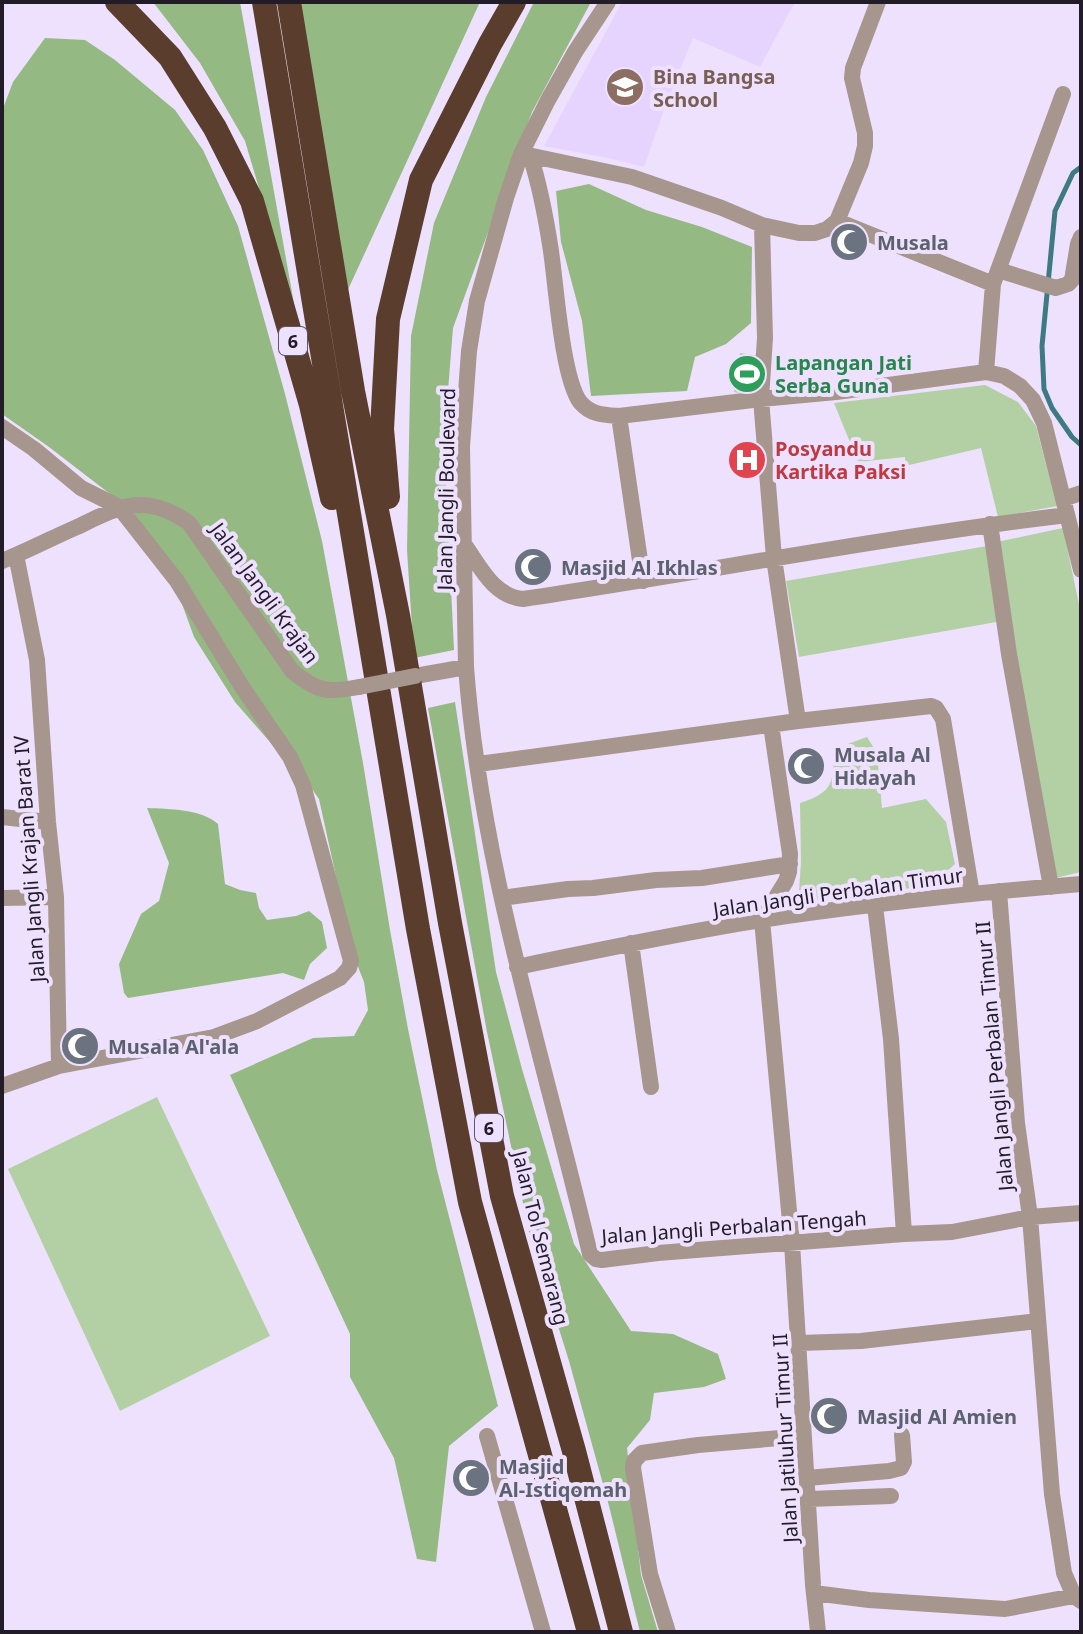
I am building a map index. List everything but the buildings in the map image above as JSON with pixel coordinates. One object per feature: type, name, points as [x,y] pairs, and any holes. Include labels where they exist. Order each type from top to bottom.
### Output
[{"type":"highway","name":"6","points":[[117,2],[170,57],[215,128],[252,201],[311,405],[383,719]]},
{"type":"highway","name":"6","points":[[264,2],[418,929],[470,1202],[589,1632]]},
{"type":"highway","name":"6","points":[[289,2],[353,391],[398,615]]},
{"type":"highway","name":"6","points":[[398,615],[382,429],[388,319],[421,180],[514,2]]},
{"type":"highway","name":"Jalan Tol Semarang","points":[[398,615],[450,923],[502,1196],[621,1632]]},
{"type":"street","name":"Jalan Jangli Boulevard","points":[[517,967],[484,805],[466,667],[462,447],[469,351],[477,301],[506,198],[548,100],[608,2]]},
{"type":"street","points":[[526,154],[632,177],[762,225],[799,233],[827,229],[837,221],[865,146],[865,133],[852,78],[878,2]]},
{"type":"street","points":[[986,372],[996,277],[1063,94]]},
{"type":"street","points":[[526,154],[539,184],[572,387],[588,410],[599,415],[619,416],[986,372],[1004,376],[1020,386],[1033,400],[1044,423],[1081,570]]},
{"type":"street","points":[[837,221],[996,277],[1056,288],[1072,280],[1081,237]]},
{"type":"street","points":[[762,225],[765,338],[761,399],[774,558],[798,721]]},
{"type":"street","points":[[619,416],[643,581]]},
{"type":"street","points":[[2,427],[81,488],[119,507],[177,581],[244,690],[290,757],[303,785],[350,954],[349,968],[340,978],[257,1021],[214,1037],[59,1066],[2,1086]]},
{"type":"street","points":[[464,544],[496,589],[513,598],[523,599],[990,524],[1065,507],[1081,493]]},
{"type":"street","name":"Jalan Jangli Krajan","points":[[9,558],[119,507],[157,507],[172,511],[189,523],[292,671],[310,685],[322,691],[339,690],[466,667]]},
{"type":"street","points":[[990,524],[1009,654],[1051,887]]},
{"type":"street","name":"Jalan Jangli Krajan Barat IV","points":[[9,558],[37,660],[56,897],[59,1066]]},
{"type":"street","points":[[478,764],[798,721],[924,706],[936,708],[943,719],[972,894]]},
{"type":"street","points":[[762,920],[786,881],[790,864],[771,725]]},
{"type":"street","points":[[2,817],[48,822]]},
{"type":"street","points":[[502,898],[656,880],[702,878],[790,864]]},
{"type":"street","name":"Jalan Jangli Perbalan Timur","points":[[517,967],[762,920],[1081,884]]},
{"type":"street","name":"Jalan Jangli Perbalan Timur II","points":[[999,891],[1052,1494],[1064,1573],[1078,1599]]},
{"type":"street","points":[[2,898],[56,897]]},
{"type":"street","points":[[875,906],[891,1039],[904,1234]]},
{"type":"street","name":"Jalan Jatiluhur Timur II","points":[[762,920],[792,1243],[818,1632]]},
{"type":"street","points":[[631,943],[651,1087]]},
{"type":"street","name":"Jalan Jangli Perbalan Tengah","points":[[517,967],[593,1258],[602,1260],[658,1253],[935,1234],[1030,1217],[1081,1213]]},
{"type":"street","points":[[799,1343],[861,1341],[1038,1321]]},
{"type":"street","points":[[807,1478],[901,1468],[904,1462],[902,1435]]},
{"type":"street","points":[[487,1436],[543,1632]]},
{"type":"street","points":[[668,1632],[650,1574],[633,1468],[637,1457],[642,1453],[698,1445],[804,1436]]},
{"type":"street","points":[[809,1499],[891,1496]]},
{"type":"street","points":[[814,1593],[1005,1609],[1078,1599]]},
{"type":"shaded area","name":"Bina Bangsa School","points":[[622,2],[795,2],[760,67],[693,38],[644,167],[544,146]]},
{"type":"green space","points":[[153,2],[240,2],[295,309],[245,141],[200,63]]},
{"type":"green space","points":[[300,2],[480,2],[346,294]]},
{"type":"green space","points":[[534,2],[591,2],[532,112],[453,328],[444,441],[454,650],[414,658],[407,550],[411,336],[434,223],[486,97]]},
{"type":"green space","points":[[45,38],[85,40],[115,60],[175,110],[203,150],[238,226],[285,394],[322,541],[408,1029],[437,1170],[498,1406],[449,1446],[436,1562],[417,1559],[394,1458],[350,1377],[350,1334],[230,1075],[313,1038],[354,1036],[368,1010],[364,982],[353,954],[319,799],[297,768],[235,702],[194,637],[169,568],[114,497],[2,414],[2,111],[13,82]]},
{"type":"green space","points":[[589,184],[646,210],[702,227],[752,247],[751,323],[726,344],[695,357],[687,391],[591,396],[582,321],[561,242],[556,191]]},
{"type":"green space","name":"Lapangan Jati Serba Guna","points":[[740,353],[760,356],[753,395],[734,392]]},
{"type":"green space","points":[[985,385],[1018,402],[1036,426],[1057,506],[998,517],[981,448],[905,466],[905,457],[858,462],[834,403]]},
{"type":"green space","points":[[1063,528],[1081,614],[1081,872],[1055,878],[1002,621],[799,657],[786,581],[987,546]]},
{"type":"green space","points":[[455,702],[496,972],[574,1244],[631,1331],[673,1334],[718,1354],[726,1379],[704,1387],[654,1393],[650,1420],[627,1448],[641,1575],[658,1632],[640,1632],[569,1361],[530,1236],[487,1032],[428,708]]},
{"type":"green space","points":[[867,737],[877,753],[882,808],[926,799],[946,822],[955,864],[930,887],[837,893],[798,906],[800,803],[820,794],[830,784],[834,749]]},
{"type":"green space","points":[[147,808],[203,815],[218,824],[225,884],[256,893],[259,908],[267,920],[309,911],[322,922],[327,948],[310,964],[304,980],[283,973],[128,998],[124,993],[119,964],[141,914],[159,901],[169,863]]},
{"type":"green space","points":[[157,1097],[270,1336],[120,1411],[8,1169]]},
{"type":"waterway","points":[[1081,167],[1073,173],[1055,211],[1042,346],[1044,389],[1052,408],[1081,445]]},
{"type":"place","name":"Bina Bangsa School","points":[[625,87]]},
{"type":"place","name":"Musala","points":[[849,242]]},
{"type":"place","name":"Lapangan Jati Serba Guna","points":[[747,374]]},
{"type":"place","name":"Posyandu Kartika Paksi","points":[[747,460]]},
{"type":"place","name":"Masjid Al Ikhlas","points":[[533,567]]},
{"type":"place","name":"Musala Al Hidayah","points":[[806,766]]},
{"type":"place","name":"Musala Al'ala","points":[[80,1046]]},
{"type":"place","name":"Masjid Al Amien","points":[[829,1416]]},
{"type":"place","name":"Masjid Al-Istiqomah","points":[[471,1478]]}]
